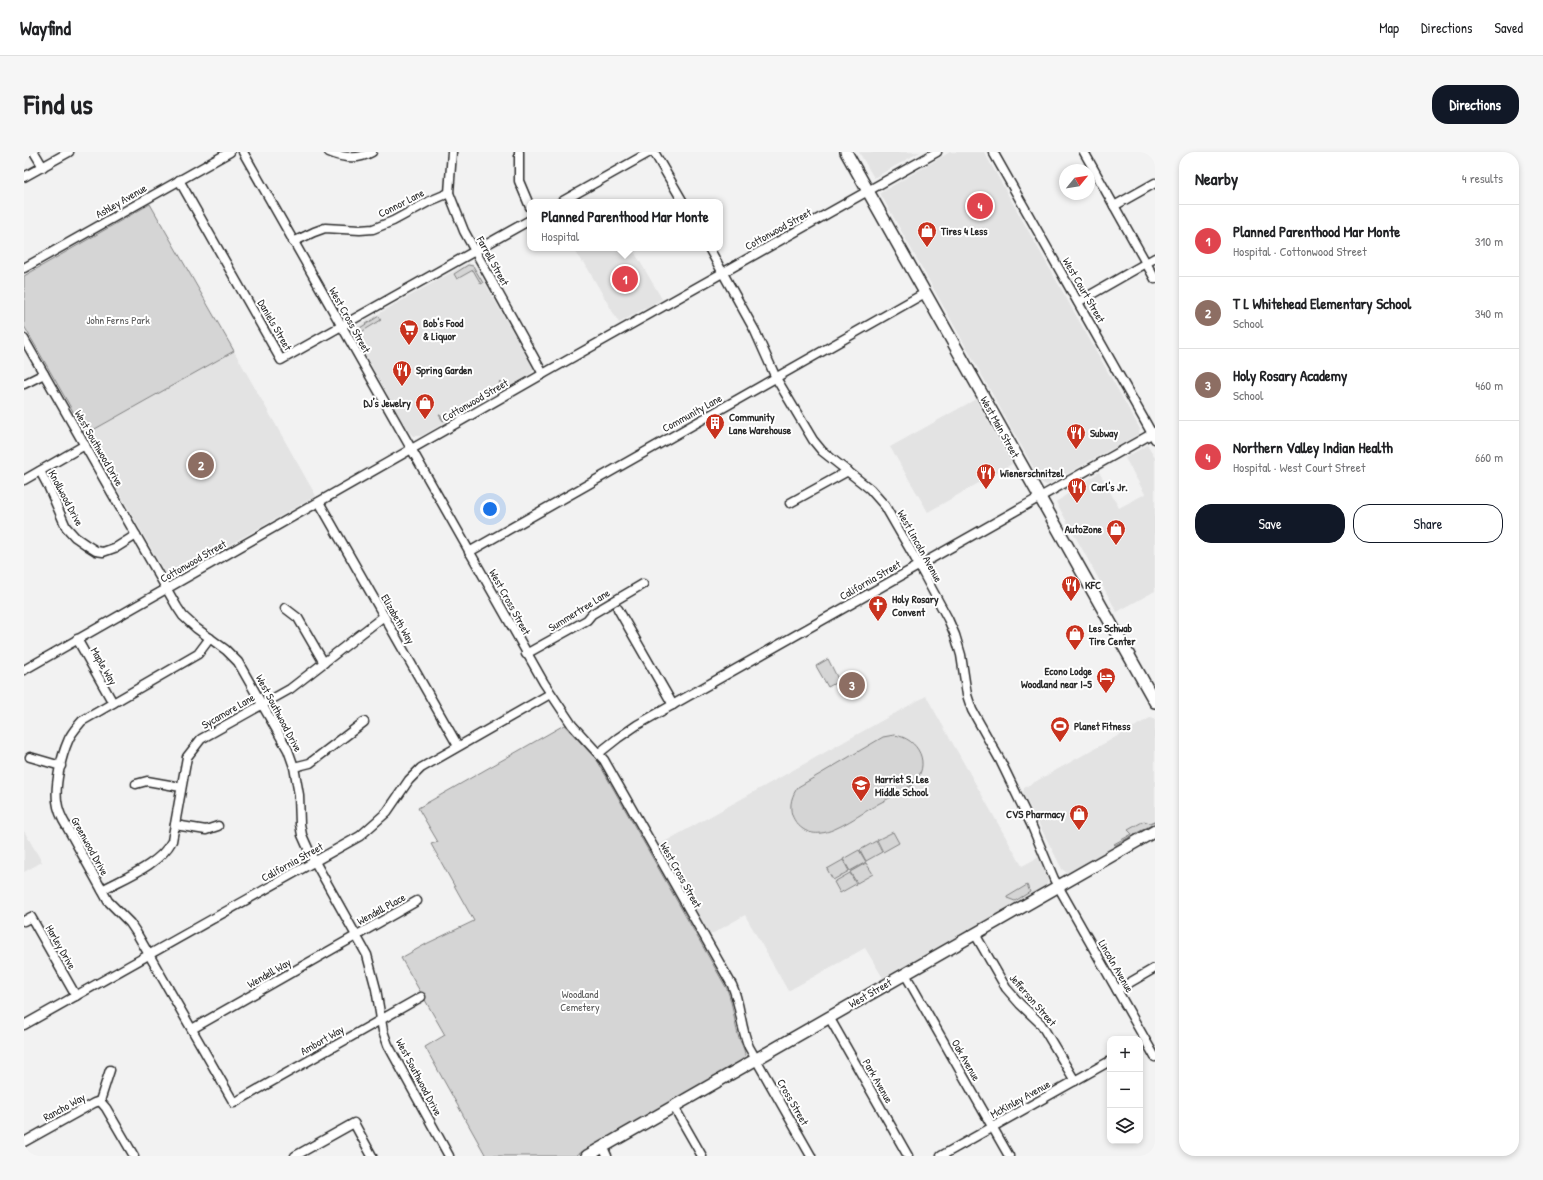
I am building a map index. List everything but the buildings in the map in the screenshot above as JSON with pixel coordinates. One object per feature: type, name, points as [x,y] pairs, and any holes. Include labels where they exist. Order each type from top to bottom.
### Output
[{"type":"main road","name":"West Main Street","points":[[846,152],[1155,702]]},
{"type":"main road","name":"West Street","points":[[587,1156],[605,1152],[674,1107],[756,1059],[1155,832]]},
{"type":"street","points":[[34,152],[43,167]]},
{"type":"street","points":[[24,177],[69,152]]},
{"type":"street","name":"Ashley Avenue","points":[[24,268],[230,152]]},
{"type":"street","name":"West Cross Street","points":[[243,152],[526,654],[550,694],[580,734],[599,753],[624,794],[732,985],[738,1002],[746,1042],[756,1059]]},
{"type":"street","points":[[329,152],[339,157],[352,158],[360,157],[372,152]]},
{"type":"street","name":"Farrell Street","points":[[452,152],[449,193],[464,231],[543,374]]},
{"type":"street","points":[[519,152],[518,181],[527,200]]},
{"type":"street","points":[[566,199],[650,152]]},
{"type":"street","points":[[654,152],[681,199]]},
{"type":"street","name":"Cottonwood Street","points":[[24,670],[543,374],[937,152]]},
{"type":"street","name":"West Court Street","points":[[993,152],[1154,435]]},
{"type":"street","points":[[1084,152],[1155,279]]},
{"type":"street","name":"Daniels Street","points":[[179,180],[282,360],[527,222]]},
{"type":"street","points":[[1114,206],[1155,183]]},
{"type":"street","name":"Connor Lane","points":[[294,242],[324,228],[360,230],[373,228],[393,221],[430,201],[449,193]]},
{"type":"street","name":"West Lincoln Avenue","points":[[711,251],[755,331],[776,378],[813,440],[822,451],[870,488],[885,506],[948,619],[961,655],[967,695],[972,710],[1014,790],[1058,886]]},
{"type":"street","points":[[1078,302],[1155,258]]},
{"type":"street","name":"Community Lane","points":[[469,552],[925,293]]},
{"type":"street","name":"West Southwood Drive","points":[[24,339],[166,589],[183,616],[196,628],[233,656],[238,662],[288,750],[294,767],[299,795],[302,835],[315,862],[367,955],[372,969],[383,1031],[390,1050],[449,1156]]},
{"type":"street","points":[[24,384],[44,374]]},
{"type":"street","name":"California Street","points":[[599,753],[626,732],[673,705],[1040,497],[1154,435]]},
{"type":"street","points":[[24,480],[85,445]]},
{"type":"street","name":"Knollwood Drive","points":[[40,471],[66,527],[74,537],[96,551],[103,552],[117,547],[136,535]]},
{"type":"street","points":[[790,503],[848,471]]},
{"type":"street","name":"Elizabeth Way","points":[[319,502],[458,746]]},
{"type":"street","name":"Summertree Lane","points":[[526,654],[587,620],[592,614],[643,584]]},
{"type":"street","points":[[285,608],[298,618],[324,663]]},
{"type":"street","points":[[618,609],[673,705]]},
{"type":"street","name":"Sycamore Lane","points":[[102,890],[160,857],[167,850],[172,841],[187,757],[201,739],[302,681],[384,616]]},
{"type":"street","name":"Greenwood Drive","points":[[210,638],[198,654],[92,714],[75,728],[68,741],[57,780],[56,792],[60,815],[108,901],[130,923],[234,1103]]},
{"type":"street","name":"Maple Way","points":[[77,639],[113,703]]},
{"type":"street","name":"California Street","points":[[24,1025],[353,841],[368,830],[392,806],[409,780],[417,771],[550,694]]},
{"type":"street","points":[[294,767],[310,763],[364,722]]},
{"type":"street","points":[[30,757],[61,766]]},
{"type":"street","points":[[136,784],[147,781],[181,787]]},
{"type":"street","points":[[175,825],[206,830],[218,826]]},
{"type":"street","name":"Lincoln Avenue","points":[[1058,886],[1117,990],[1140,1036]]},
{"type":"street","name":"Wendell Place","points":[[356,935],[417,901]]},
{"type":"street","name":"Harley Drive","points":[[24,921],[31,917],[76,996]]},
{"type":"street","name":"Jefferson Street","points":[[975,934],[1006,988],[1041,1024],[1075,1081]]},
{"type":"street","name":"Wendell Way","points":[[192,1029],[356,935]]},
{"type":"street","points":[[1117,990],[1155,968]]},
{"type":"street","name":"Oak Avenue","points":[[905,974],[1009,1156]]},
{"type":"street","name":"Ambort Way","points":[[234,1103],[421,996]]},
{"type":"street","name":"Park Avenue","points":[[829,1017],[908,1156]]},
{"type":"street","name":"Lincoln Avenue","points":[[1143,1042],[1155,1057]]},
{"type":"street","name":"Cross Street","points":[[756,1059],[811,1156]]},
{"type":"street","name":"McKinley Avenue","points":[[941,1156],[1107,1063]]},
{"type":"street","points":[[100,1101],[110,1070]]},
{"type":"street","name":"Rancho Way","points":[[24,1142],[100,1101],[106,1108],[134,1156]]},
{"type":"street","points":[[674,1107],[702,1156]]},
{"type":"street","points":[[295,1156],[354,1123],[372,1156]]},
{"type":"shaded area","points":[[859,152],[920,152],[874,178]]},
{"type":"shaded area","points":[[950,152],[984,152],[1140,429],[1139,434],[1047,485],[1042,483],[880,193]]},
{"type":"shaded area","points":[[576,251],[634,251],[662,299],[619,323],[584,262],[582,263]]},
{"type":"shaded area","points":[[468,263],[476,267],[533,368],[533,371],[529,375],[421,436],[413,436],[408,431],[353,333],[357,326]]},
{"type":"shaded area","points":[[234,351],[316,496],[170,577],[165,573],[86,434]]},
{"type":"shaded area","points":[[976,399],[1012,464],[928,512],[890,447]]},
{"type":"shaded area","points":[[1147,445],[1155,458],[1155,591],[1117,612],[1056,502],[1099,472],[1119,508],[1145,494],[1125,458]]},
{"type":"shaded area","name":"Harriet S. Lee Middle School","points":[[926,696],[1022,866],[1039,857],[1048,882],[1045,886],[883,978],[865,948],[788,991],[745,915],[710,935],[659,845]]},
{"type":"shaded area","points":[[1150,718],[1155,719],[1155,823],[1067,873],[1062,869],[1023,793],[1024,788]]},
{"type":"shaded area","points":[[24,831],[42,862],[24,872]]},
{"type":"green space","name":"John Ferns Park","points":[[150,204],[234,351],[86,434],[24,326],[24,276]]},
{"type":"green space","points":[[468,265],[473,266],[483,283],[481,284],[473,270],[457,279],[454,274]]},
{"type":"green space","points":[[379,316],[381,320],[358,334],[367,351],[366,352],[355,331]]},
{"type":"green space","points":[[500,381],[503,387],[443,421],[439,415],[443,419],[501,386]]},
{"type":"green space","points":[[828,659],[839,681],[828,687],[816,666]]},
{"type":"green space","name":"Woodland Cemetery","points":[[564,725],[597,760],[727,989],[738,1035],[745,1056],[741,1061],[575,1156],[486,1156],[425,1047],[445,1035],[401,958],[474,921],[431,844],[438,842],[418,808]]},
{"type":"green space","points":[[894,735],[903,737],[910,741],[920,754],[922,769],[919,777],[913,784],[850,821],[827,832],[808,832],[797,824],[792,815],[791,804],[794,793],[798,787],[883,737]]},
{"type":"green space","points":[[1144,821],[1150,823],[1155,821],[1155,823],[1115,845],[1114,844],[1132,834],[1128,830]]},
{"type":"green space","points":[[893,832],[899,843],[883,852],[877,840]]},
{"type":"green space","points":[[876,841],[882,852],[866,861],[860,850]]},
{"type":"green space","points":[[859,850],[866,862],[850,871],[843,859]]},
{"type":"green space","points":[[843,860],[849,871],[833,880],[827,869]]},
{"type":"green space","points":[[866,863],[873,874],[857,883],[850,872]]},
{"type":"green space","points":[[850,873],[856,884],[840,893],[834,882]]},
{"type":"green space","points":[[1027,885],[1030,892],[1015,901],[1007,898],[1007,897]]},
{"type":"place","name":"Northern Valley Indian Health","points":[[980,206]]},
{"type":"place","name":"Tires 4 Less","points":[[927,248]]},
{"type":"place","name":"Planned Parenthood Mar Monte","points":[[625,279]]},
{"type":"place","name":"Bob's Food & Liquor","points":[[409,346]]},
{"type":"place","name":"Spring Garden","points":[[402,387]]},
{"type":"place","name":"DJ's Jewelry","points":[[425,420]]},
{"type":"place","name":"Community Lane Warehouse","points":[[715,440]]},
{"type":"place","name":"Subway","points":[[1076,450]]},
{"type":"place","name":"T L Whitehead Elementary School","points":[[201,465]]},
{"type":"place","name":"Wienerschnitzel","points":[[986,490]]},
{"type":"place","name":"Carl's Jr.","points":[[1077,504]]},
{"type":"place","name":"AutoZone","points":[[1116,546]]},
{"type":"place","name":"KFC","points":[[1071,602]]},
{"type":"place","name":"Holy Rosary Convent","points":[[878,622]]},
{"type":"place","name":"Les Schwab Tire Center","points":[[1075,651]]},
{"type":"place","name":"Holy Rosary Academy","points":[[852,685]]},
{"type":"place","name":"Econo Lodge Woodland near I-5","points":[[1106,694]]},
{"type":"place","name":"Planet Fitness","points":[[1060,743]]},
{"type":"place","name":"Harriet S. Lee Middle School","points":[[861,802]]},
{"type":"place","name":"CVS Pharmacy","points":[[1079,831]]}]
